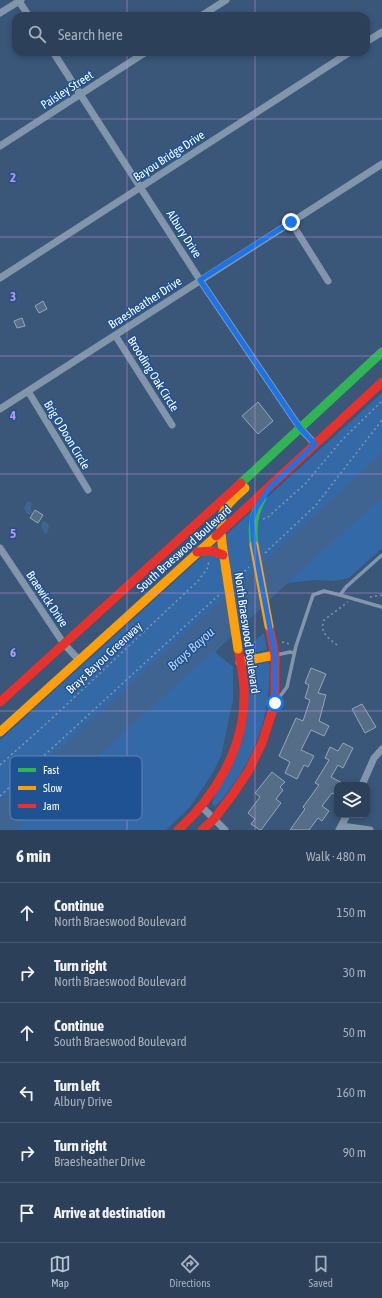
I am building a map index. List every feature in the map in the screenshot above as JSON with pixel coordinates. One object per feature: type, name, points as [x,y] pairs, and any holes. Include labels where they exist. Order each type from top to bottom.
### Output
[{"type":"main road","name":"South Braeswood Boulevard","points":[[0,702],[267,460],[382,352]]},
{"type":"main road","name":"South Braeswood Boulevard","points":[[0,732],[270,487],[382,382]]},
{"type":"main road","name":"North Braeswood Boulevard","points":[[178,830],[212,792],[229,762],[235,746],[244,704],[244,684],[224,555],[222,518],[224,511],[259,475],[267,460]]},
{"type":"main road","name":"North Braeswood Boulevard","points":[[202,830],[214,819],[249,770],[262,743],[275,703],[275,655],[254,545],[252,520],[256,508],[270,487]]},
{"type":"main road","points":[[197,552],[213,551],[224,555]]},
{"type":"main road","points":[[240,662],[275,655]]},
{"type":"street","points":[[0,13],[19,0],[26,12]]},
{"type":"street","points":[[207,12],[226,0]]},
{"type":"street","points":[[370,40],[382,32]]},
{"type":"street","name":"Albury Drive","points":[[56,56],[200,280],[300,428],[315,444]]},
{"type":"street","name":"Paisley Street","points":[[0,146],[140,56]]},
{"type":"street","name":"Bayou Bridge Drive","points":[[0,278],[344,56]]},
{"type":"street","name":"Braesheather Drive","points":[[0,409],[291,222],[381,167]]},
{"type":"street","points":[[291,222],[328,281]]},
{"type":"street","name":"Brooding Oak Circle","points":[[115,335],[172,425]]},
{"type":"street","name":"Brig O Doon Circle","points":[[28,391],[88,490]]},
{"type":"street","name":"Braewick Drive","points":[[0,548],[64,644],[79,660]]},
{"type":"street","points":[[363,782],[374,758],[382,749]]},
{"type":"street","points":[[201,806],[225,830]]},
{"type":"street","points":[[345,818],[340,828],[370,830]]},
{"type":"lane","points":[[340,595],[346,587],[382,555]]},
{"type":"lane","points":[[275,703],[287,687],[294,653],[313,595],[324,591],[382,607]]},
{"type":"lane","points":[[275,655],[290,652],[294,653]]},
{"type":"path","points":[[259,519],[265,519],[268,517],[306,483],[341,441],[382,401]]},
{"type":"path","points":[[265,553],[316,505],[382,420]]},
{"type":"path","name":"Brays Bayou Greenway","points":[[0,765],[198,582],[211,557]]},
{"type":"path","points":[[236,579],[253,563]]},
{"type":"path","points":[[45,756],[225,590]]},
{"type":"path","points":[[337,644],[327,637],[323,630],[324,620],[353,598]]},
{"type":"path","points":[[271,638],[296,646]]},
{"type":"path","points":[[0,796],[10,787]]},
{"type":"shaded area","points":[[382,393],[382,548],[349,578],[333,581],[316,580],[287,583],[215,652],[233,667],[233,700],[221,756],[212,774],[190,807],[166,830],[0,830],[0,740]]},
{"type":"shaded area","points":[[264,633],[267,650],[246,654],[245,649]]},
{"type":"shaded area","points":[[268,662],[270,666],[269,691],[264,718],[253,751],[235,782],[221,801],[215,806],[212,804],[215,794],[248,696],[247,667]]},
{"type":"water","name":"Brays Bayou","points":[[382,453],[382,497],[98,756],[51,756]]},
{"type":"water","points":[[28,501],[32,503],[32,513],[29,515],[26,513],[24,507]]},
{"type":"water","points":[[43,521],[47,523],[49,527],[46,534],[41,526]]},
{"type":"water","points":[[10,792],[10,820],[28,820],[15,830],[0,830],[0,801]]},
{"type":"building","points":[[43,301],[47,309],[39,313],[35,306]]},
{"type":"building","points":[[22,318],[25,326],[17,328],[14,321]]},
{"type":"building","points":[[258,402],[273,421],[258,434],[242,416]]},
{"type":"building","points":[[35,510],[43,515],[38,523],[30,518]]},
{"type":"building","points":[[311,668],[326,674],[318,693],[326,695],[319,721],[329,726],[324,736],[311,730],[301,750],[314,756],[308,767],[304,765],[297,779],[285,773],[290,762],[279,756],[296,718],[303,721],[310,700],[305,698],[309,685],[305,683]]},
{"type":"building","points":[[362,704],[376,727],[365,733],[352,709]]},
{"type":"building","points":[[343,743],[353,748],[343,768],[338,765],[331,777],[340,782],[334,782],[334,794],[332,793],[322,806],[329,811],[322,821],[318,818],[309,830],[290,830],[305,809],[303,807],[319,785],[315,783],[329,760],[325,758],[330,747],[338,751]]},
{"type":"building","points":[[272,772],[285,782],[280,787],[283,790],[276,799],[281,803],[260,830],[251,824],[255,819],[248,813],[260,797],[255,793]]},
{"type":"traffic: fast","points":[[241,483],[382,352]]},
{"type":"traffic: fast","points":[[254,545],[254,521],[262,498]]},
{"type":"traffic: slow","points":[[226,570],[221,532],[222,517],[228,505],[245,488]]},
{"type":"traffic: slow","points":[[0,732],[216,536]]},
{"type":"traffic: slow","points":[[254,545],[269,626]]},
{"type":"traffic: slow","points":[[226,570],[238,649]]},
{"type":"traffic: slow","points":[[240,662],[275,655]]},
{"type":"traffic: jam","points":[[216,536],[382,382]]},
{"type":"traffic: jam","points":[[0,702],[241,483]]},
{"type":"traffic: jam","points":[[197,552],[213,551],[223,555]]},
{"type":"traffic: jam","points":[[202,830],[214,819],[233,794],[249,770],[262,743],[275,703],[275,655],[269,626]]},
{"type":"traffic: jam","points":[[178,830],[204,802],[215,787],[233,753],[239,735],[243,716],[244,685],[238,649]]},
{"type":"route","points":[[275,703],[275,655],[254,545],[252,520],[256,508],[270,487],[315,444],[300,428],[200,280],[291,222]]}]
